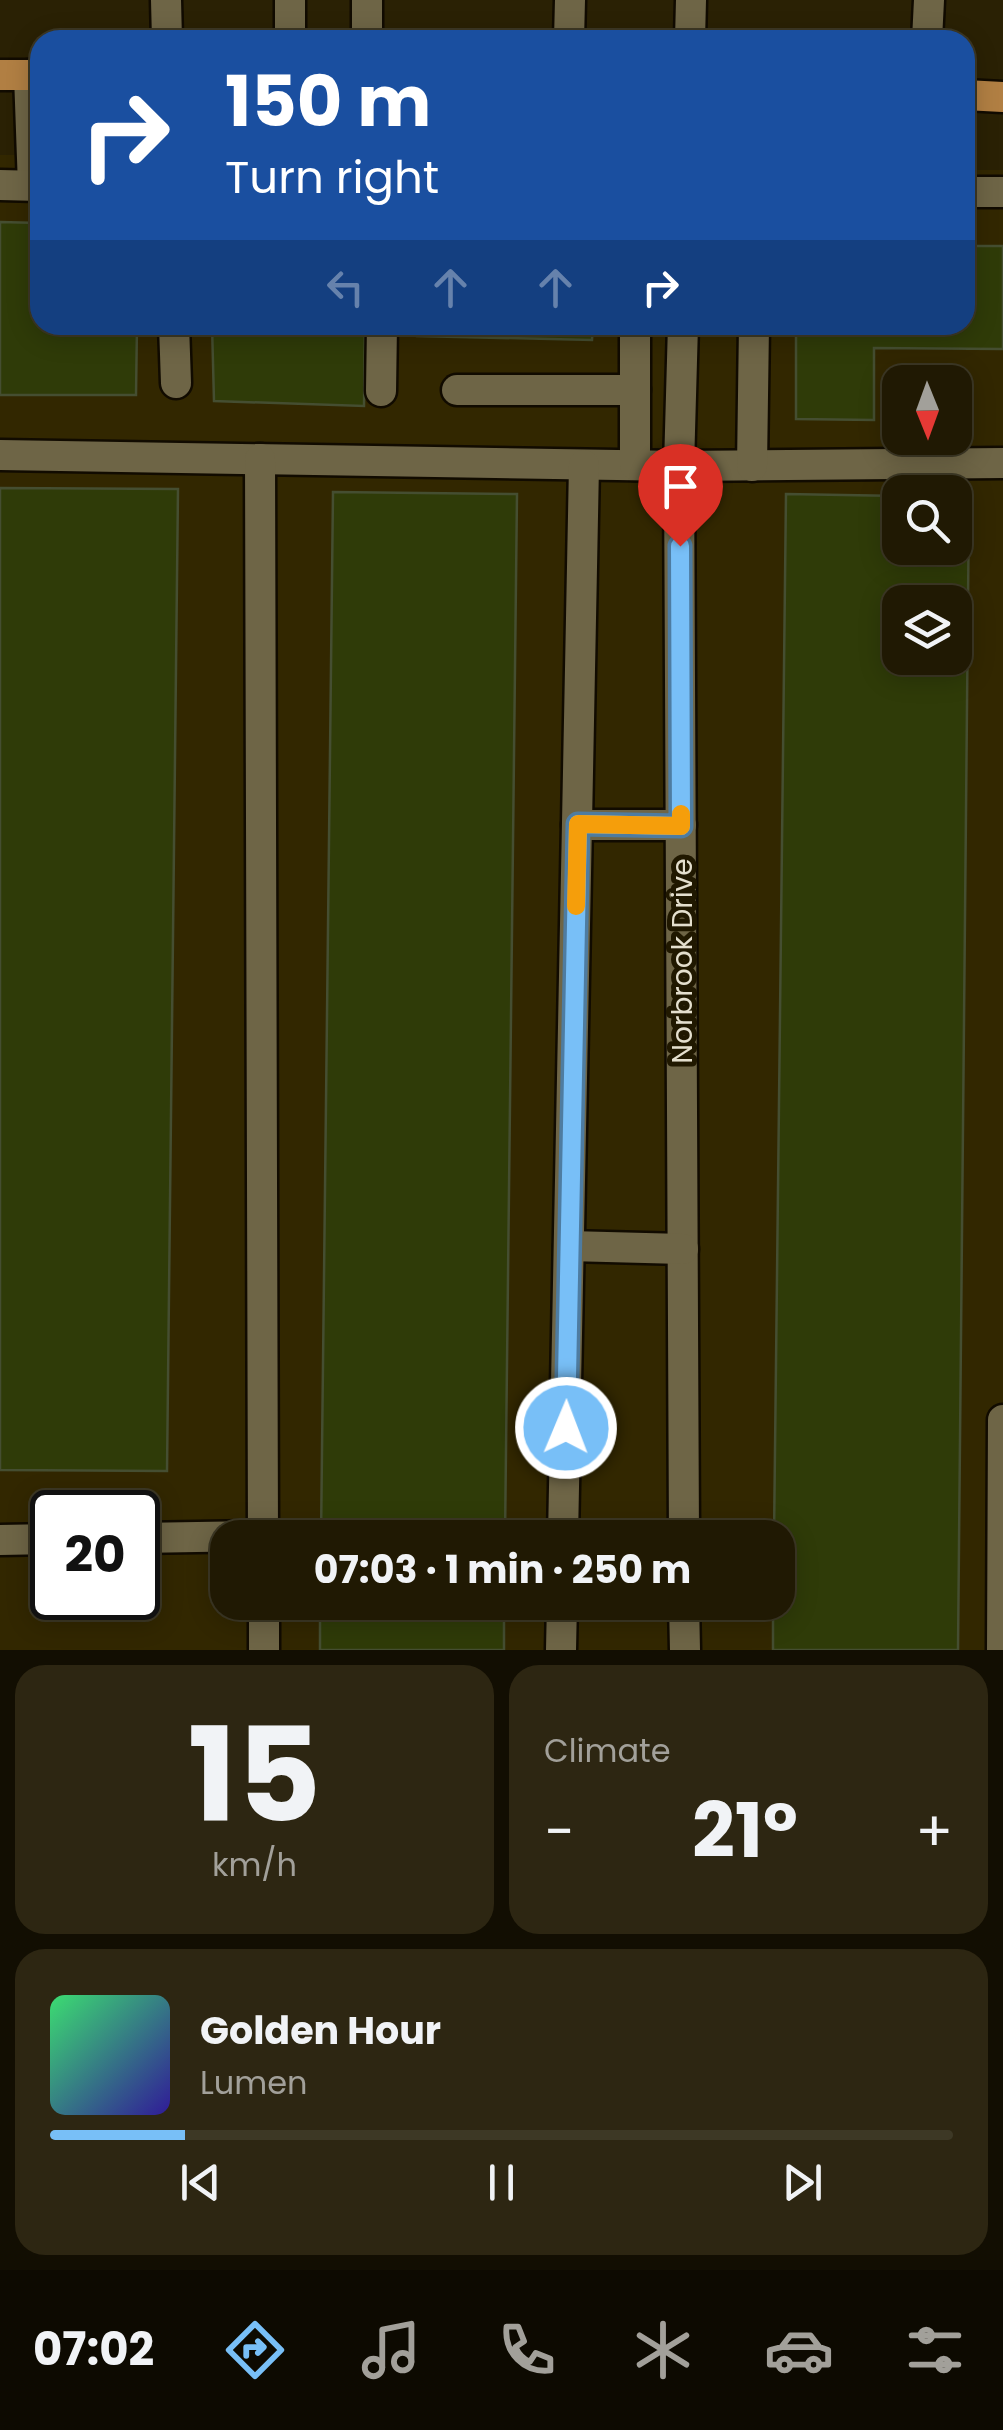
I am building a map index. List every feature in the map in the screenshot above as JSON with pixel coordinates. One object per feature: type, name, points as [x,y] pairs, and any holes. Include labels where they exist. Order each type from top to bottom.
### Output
[{"type":"main road","points":[[975,96],[1003,97]]},
{"type":"street","points":[[166,0],[167,30]]},
{"type":"street","points":[[290,0],[290,30]]},
{"type":"street","points":[[366,30],[367,0]]},
{"type":"street","points":[[569,30],[570,0]]},
{"type":"street","points":[[690,30],[692,0]]},
{"type":"street","points":[[928,30],[929,0]]},
{"type":"street","points":[[23,75],[30,135]]},
{"type":"street","points":[[0,185],[30,186]]},
{"type":"street","points":[[975,192],[1003,192]]},
{"type":"street","points":[[174,335],[176,383]]},
{"type":"street","points":[[381,390],[382,335]]},
{"type":"street","points":[[634,466],[635,335]]},
{"type":"street","name":"Norbrook Drive","points":[[683,335],[679,466],[684,1520]]},
{"type":"street","points":[[752,466],[754,335]]},
{"type":"street","points":[[457,390],[635,390]]},
{"type":"street","points":[[0,455],[634,466],[1003,464]]},
{"type":"street","points":[[260,459],[263,1520]]},
{"type":"street","points":[[564,1520],[584,464]]},
{"type":"street","points":[[578,824],[681,826]]},
{"type":"street","points":[[569,1246],[683,1250]]},
{"type":"street","points":[[1002,1650],[1003,1420]]},
{"type":"street","points":[[160,1538],[210,1537]]},
{"type":"street","points":[[0,1540],[30,1539]]},
{"type":"street","points":[[264,1620],[264,1650]]},
{"type":"street","points":[[561,1650],[562,1620]]},
{"type":"street","points":[[684,1620],[685,1650]]},
{"type":"shaded area","points":[[0,155],[30,155],[30,335],[975,335],[975,170],[1003,170],[1003,1650],[0,1650]]},
{"type":"building","points":[[0,222],[30,223],[30,335],[137,335],[136,395],[0,395]]},
{"type":"building","points":[[975,246],[1003,246],[1003,349],[874,348],[874,420],[796,419],[796,335],[975,335]]},
{"type":"building","points":[[212,335],[365,335],[364,406],[214,401]]},
{"type":"building","points":[[417,335],[592,335],[592,340]]},
{"type":"building","points":[[0,488],[178,489],[167,1471],[0,1470]]},
{"type":"building","points":[[333,492],[517,494],[505,1520],[321,1520]]},
{"type":"building","points":[[786,494],[882,496],[882,565],[968,565],[968,585],[882,585],[882,675],[967,675],[958,1650],[773,1650],[773,1620],[795,1620],[795,1520],[774,1520]]},
{"type":"building","points":[[320,1620],[504,1620],[504,1650],[320,1650]]},
{"type":"slow traffic","points":[[576,906],[578,824],[681,826],[681,814]]},
{"type":"route","points":[[566,1428],[578,824],[681,826],[680,546]]}]
